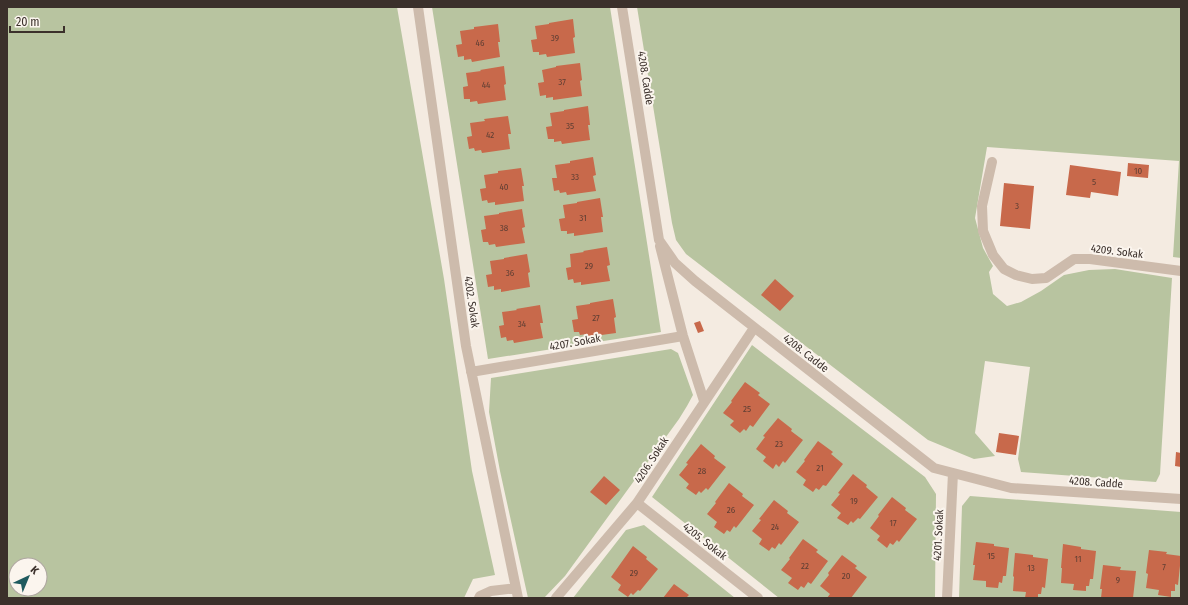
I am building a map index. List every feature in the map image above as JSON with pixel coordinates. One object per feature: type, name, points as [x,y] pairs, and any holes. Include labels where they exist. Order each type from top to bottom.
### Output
[{"type":"street","name":"4202. Sokak","points":[[418,7],[466,346],[517,593]]},
{"type":"street","name":"4208. Cadde","points":[[622,7],[659,240],[675,263],[695,281],[934,468],[1012,488],[1181,499]]},
{"type":"street","name":"4209. Sokak","points":[[992,162],[982,206],[983,231],[993,255],[1004,269],[1016,275],[1032,279],[1046,278],[1074,259],[1090,259],[1181,271]]},
{"type":"street","points":[[659,240],[683,336],[704,401]]},
{"type":"street","name":"4206. Sokak","points":[[556,598],[637,503],[754,328]]},
{"type":"street","name":"4207. Sokak","points":[[471,372],[683,336]]},
{"type":"street","name":"4201. Sokak","points":[[947,598],[953,473]]},
{"type":"street","name":"4205. Sokak","points":[[637,503],[758,598]]},
{"type":"street","points":[[480,598],[480,596],[491,591],[517,593]]},
{"type":"green space","points":[[7,7],[397,7],[444,279],[472,471],[495,575],[473,579],[464,598],[7,598]]},
{"type":"green space","points":[[432,7],[610,7],[661,332],[488,359]]},
{"type":"green space","points":[[637,7],[1181,7],[1181,258],[1173,257],[1179,161],[987,147],[975,218],[983,248],[993,266],[989,272],[993,294],[1007,306],[1021,302],[1041,291],[1064,275],[1089,270],[1115,269],[1172,278],[1160,474],[1156,482],[1021,472],[1018,459],[1030,367],[985,361],[975,433],[995,456],[974,459],[928,440],[686,254],[676,240],[672,223]]},
{"type":"green space","points":[[752,345],[925,477],[936,494],[935,598],[779,598],[652,497]]},
{"type":"green space","points":[[671,349],[678,353],[693,395],[687,406],[565,576],[544,598],[528,598],[500,471],[489,412],[491,378]]},
{"type":"green space","points":[[970,496],[1181,512],[1181,598],[959,598],[962,506]]},
{"type":"green space","points":[[644,525],[735,598],[573,598],[626,530]]},
{"type":"building","points":[[573,19],[575,53],[547,57],[546,54],[539,55],[539,52],[533,52],[531,40],[537,39],[535,26]]},
{"type":"building","points":[[498,24],[500,57],[472,62],[471,59],[464,60],[464,56],[458,57],[456,45],[462,44],[460,31],[474,29],[474,27]]},
{"type":"building","points":[[580,63],[582,96],[553,100],[553,97],[546,98],[546,95],[540,96],[538,83],[544,82],[542,70],[556,66]]},
{"type":"building","points":[[504,66],[506,100],[478,104],[477,101],[470,102],[470,99],[464,99],[463,87],[468,86],[466,73]]},
{"type":"building","points":[[588,106],[590,140],[562,144],[561,141],[554,142],[554,139],[548,139],[546,127],[552,126],[550,113]]},
{"type":"building","points":[[508,116],[511,134],[508,134],[510,149],[482,153],[481,150],[475,151],[474,148],[469,149],[467,137],[472,136],[470,123],[485,121],[484,119]]},
{"type":"building","points":[[593,157],[596,175],[593,176],[596,191],[567,195],[566,192],[560,193],[559,190],[554,191],[552,178],[557,178],[555,165]]},
{"type":"building","points":[[1128,163],[1149,165],[1148,178],[1127,176]]},
{"type":"building","points":[[1070,165],[1121,172],[1118,196],[1091,192],[1090,198],[1066,195]]},
{"type":"building","points":[[521,168],[524,186],[522,186],[524,201],[495,205],[495,202],[488,203],[487,200],[482,201],[480,189],[486,188],[484,175],[498,173],[498,171]]},
{"type":"building","points":[[1004,183],[1034,186],[1030,229],[1000,226]]},
{"type":"building","points":[[600,198],[603,217],[601,217],[603,232],[574,236],[574,233],[567,234],[567,231],[561,231],[559,219],[565,218],[563,205]]},
{"type":"building","points":[[522,209],[525,227],[522,228],[525,243],[496,247],[495,244],[489,245],[488,242],[483,242],[481,230],[486,229],[484,216]]},
{"type":"building","points":[[607,247],[610,265],[607,266],[610,281],[581,285],[581,282],[574,283],[573,279],[568,280],[566,268],[571,267],[570,254]]},
{"type":"building","points":[[527,254],[530,272],[528,273],[530,287],[501,292],[501,289],[494,290],[494,286],[488,287],[486,275],[492,274],[490,261]]},
{"type":"building","points":[[775,279],[794,296],[780,311],[761,295]]},
{"type":"building","points":[[613,299],[616,317],[614,318],[616,333],[587,337],[587,334],[580,335],[579,332],[574,332],[572,320],[578,319],[576,306]]},
{"type":"building","points":[[540,305],[543,323],[540,323],[543,338],[514,343],[513,340],[507,341],[506,337],[501,338],[499,326],[504,325],[502,312]]},
{"type":"building","points":[[700,321],[704,331],[698,333],[694,323]]},
{"type":"building","points":[[745,382],[760,393],[758,395],[770,404],[753,427],[750,425],[746,431],[744,429],[740,433],[730,425],[734,421],[723,413]]},
{"type":"building","points":[[778,418],[803,440],[785,463],[783,461],[779,467],[776,464],[773,469],[763,461],[766,457],[756,449],[765,437],[763,436]]},
{"type":"building","points":[[999,433],[1019,436],[1016,455],[996,452]]},
{"type":"building","points":[[818,441],[833,452],[831,454],[843,464],[826,486],[823,485],[819,490],[816,488],[813,492],[803,485],[806,480],[796,472]]},
{"type":"building","points":[[701,444],[715,456],[714,458],[726,467],[708,490],[706,488],[701,493],[699,491],[696,495],[686,488],[689,484],[679,475],[688,464],[686,463]]},
{"type":"building","points":[[1176,452],[1181,453],[1181,467],[1175,466]]},
{"type":"building","points":[[853,474],[867,485],[866,487],[878,497],[860,519],[858,518],[853,523],[851,521],[848,525],[837,518],[841,513],[831,505],[840,494],[838,493]]},
{"type":"building","points":[[604,476],[620,490],[606,505],[590,492]]},
{"type":"building","points":[[729,483],[754,505],[736,528],[734,526],[730,532],[727,530],[724,534],[714,527],[717,522],[707,514]]},
{"type":"building","points":[[892,497],[917,519],[899,542],[897,540],[893,545],[890,543],[887,548],[877,540],[880,536],[870,528]]},
{"type":"building","points":[[774,500],[799,522],[781,545],[779,543],[775,549],[772,547],[769,551],[759,544],[762,539],[752,531],[761,520],[759,519]]},
{"type":"building","points":[[803,539],[818,550],[816,552],[828,561],[811,584],[808,582],[804,588],[801,586],[798,590],[788,583],[792,578],[781,570]]},
{"type":"building","points":[[976,542],[994,544],[994,546],[1009,548],[1006,576],[1003,576],[1002,583],[999,582],[998,588],[986,587],[986,581],[973,580]]},
{"type":"building","points":[[1063,544],[1096,551],[1093,579],[1090,579],[1089,586],[1086,586],[1086,591],[1073,590],[1074,584],[1061,583]]},
{"type":"building","points":[[633,546],[647,557],[646,559],[658,569],[640,591],[638,590],[633,595],[631,593],[628,597],[618,590],[621,585],[611,577]]},
{"type":"building","points":[[1149,550],[1167,552],[1166,554],[1181,556],[1178,585],[1175,584],[1175,591],[1171,591],[1171,597],[1158,595],[1159,590],[1146,588]]},
{"type":"building","points":[[1015,553],[1033,555],[1033,557],[1048,559],[1045,588],[1042,587],[1041,594],[1038,594],[1038,598],[1025,598],[1026,592],[1013,591]]},
{"type":"building","points":[[842,555],[857,566],[855,568],[867,577],[851,598],[827,598],[830,594],[820,586]]},
{"type":"building","points":[[1103,565],[1121,567],[1120,570],[1136,571],[1133,598],[1101,598],[1102,589],[1100,589]]},
{"type":"building","points":[[674,584],[689,595],[687,597],[689,598],[663,598]]}]
